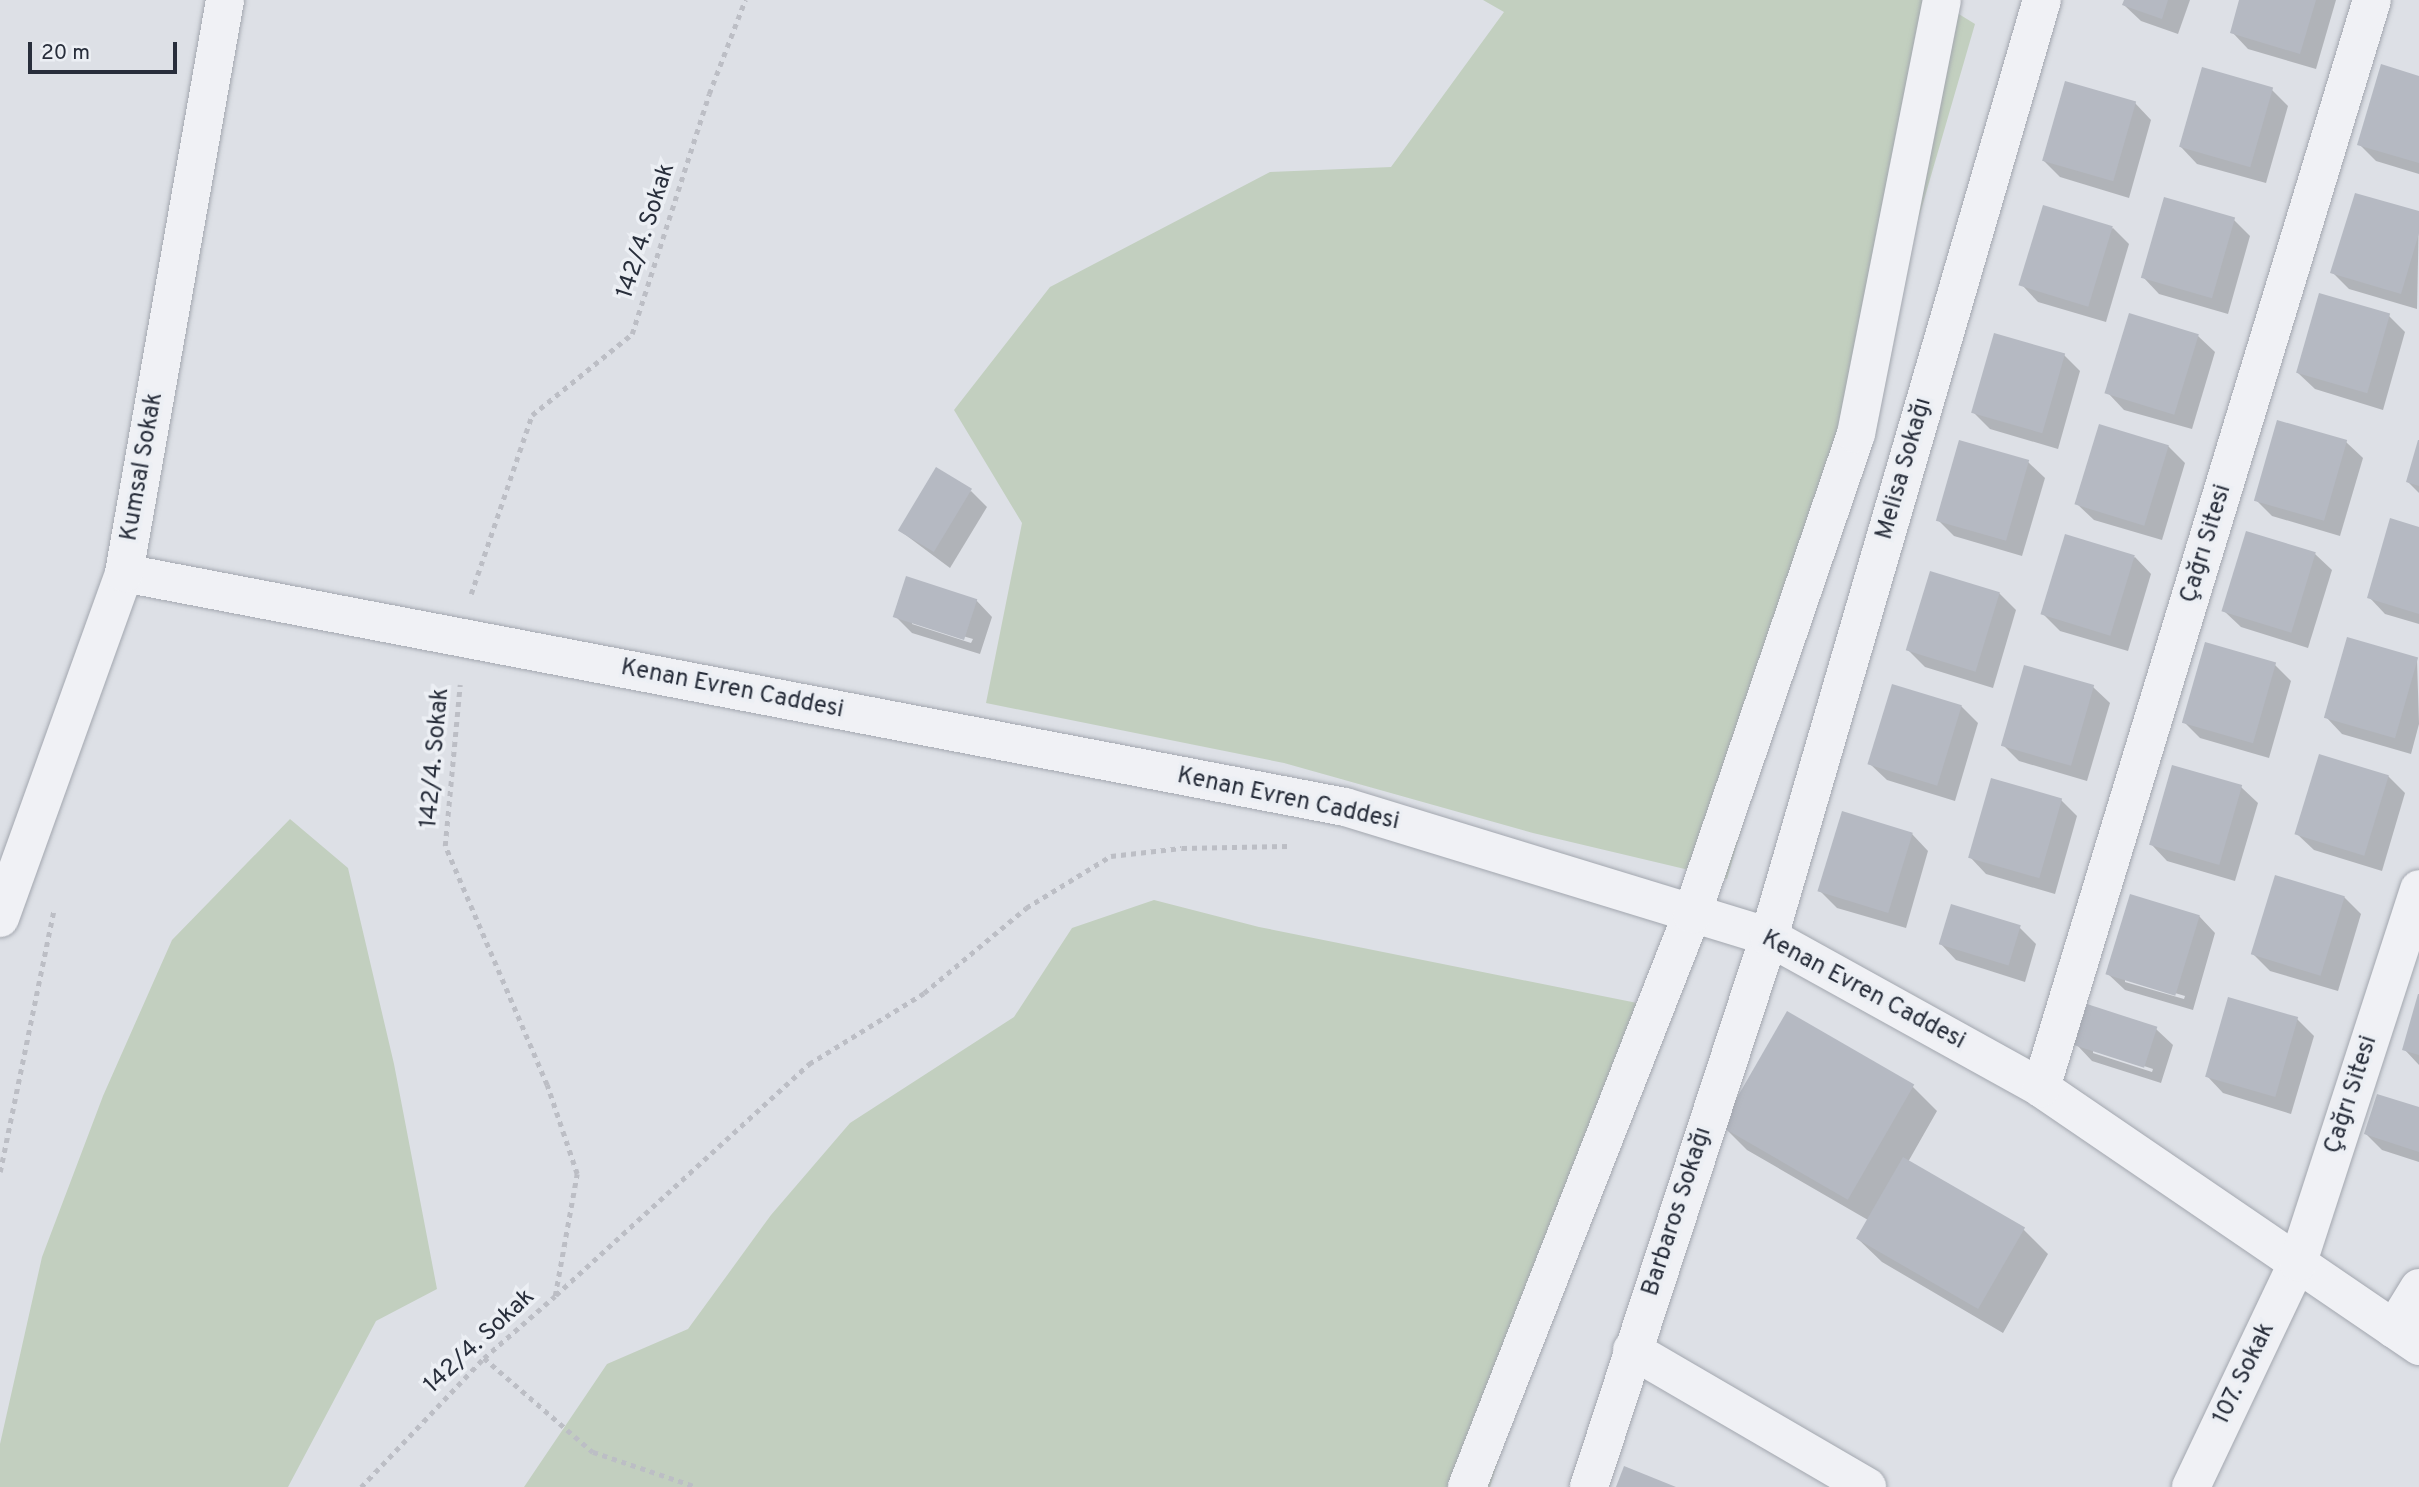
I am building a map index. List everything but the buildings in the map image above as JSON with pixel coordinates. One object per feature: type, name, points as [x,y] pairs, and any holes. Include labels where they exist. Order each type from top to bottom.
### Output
[{"type":"street","name":"Kumsal Sokak","points":[[0,918],[124,573],[216,71],[225,0]]},
{"type":"street","points":[[1467,1487],[1692,914],[1856,434],[1941,0]]},
{"type":"street","name":"Çağrı Sitesi","points":[[2041,1088],[2372,0]]},
{"type":"street","name":"Melisa Sokağı","points":[[1769,937],[2034,5]]},
{"type":"street","name":"Kenan Evren Caddesi","points":[[124,573],[1345,807],[1769,937],[2041,1088],[2406,1337]]},
{"type":"street","name":"Çağrı Sitesi","points":[[2298,1262],[2419,889]]},
{"type":"street","name":"Barbaros Sokağı","points":[[1589,1487],[1769,937]]},
{"type":"street","name":"107. Sokak","points":[[2191,1487],[2298,1262]]},
{"type":"street","points":[[2406,1337],[2419,1289]]},
{"type":"street","points":[[1632,1350],[1867,1487]]},
{"type":"path","name":"142/4. Sokak","points":[[361,1487],[484,1358],[555,1296],[577,1174],[547,1086],[446,846],[461,713],[460,637],[482,554],[532,415],[632,334],[709,94],[745,0]]},
{"type":"path","points":[[555,1296],[809,1064],[924,993],[1026,908],[1111,856],[1182,848],[1306,845]]},
{"type":"path","points":[[484,1358],[593,1452],[697,1487]]},
{"type":"green space","points":[[1483,0],[1936,0],[1975,24],[1727,879],[1533,833],[1284,763],[986,703],[1022,523],[954,410],[1050,287],[1270,172],[1391,167],[1504,12]]},
{"type":"green space","points":[[290,819],[348,868],[394,1064],[437,1289],[376,1321],[288,1487],[0,1487],[0,1444],[42,1257],[103,1096],[172,940]]},
{"type":"green space","points":[[1154,900],[1259,927],[1662,1008],[1549,1294],[1490,1487],[524,1487],[607,1364],[688,1329],[771,1215],[850,1123],[1014,1017],[1072,928]]}]
